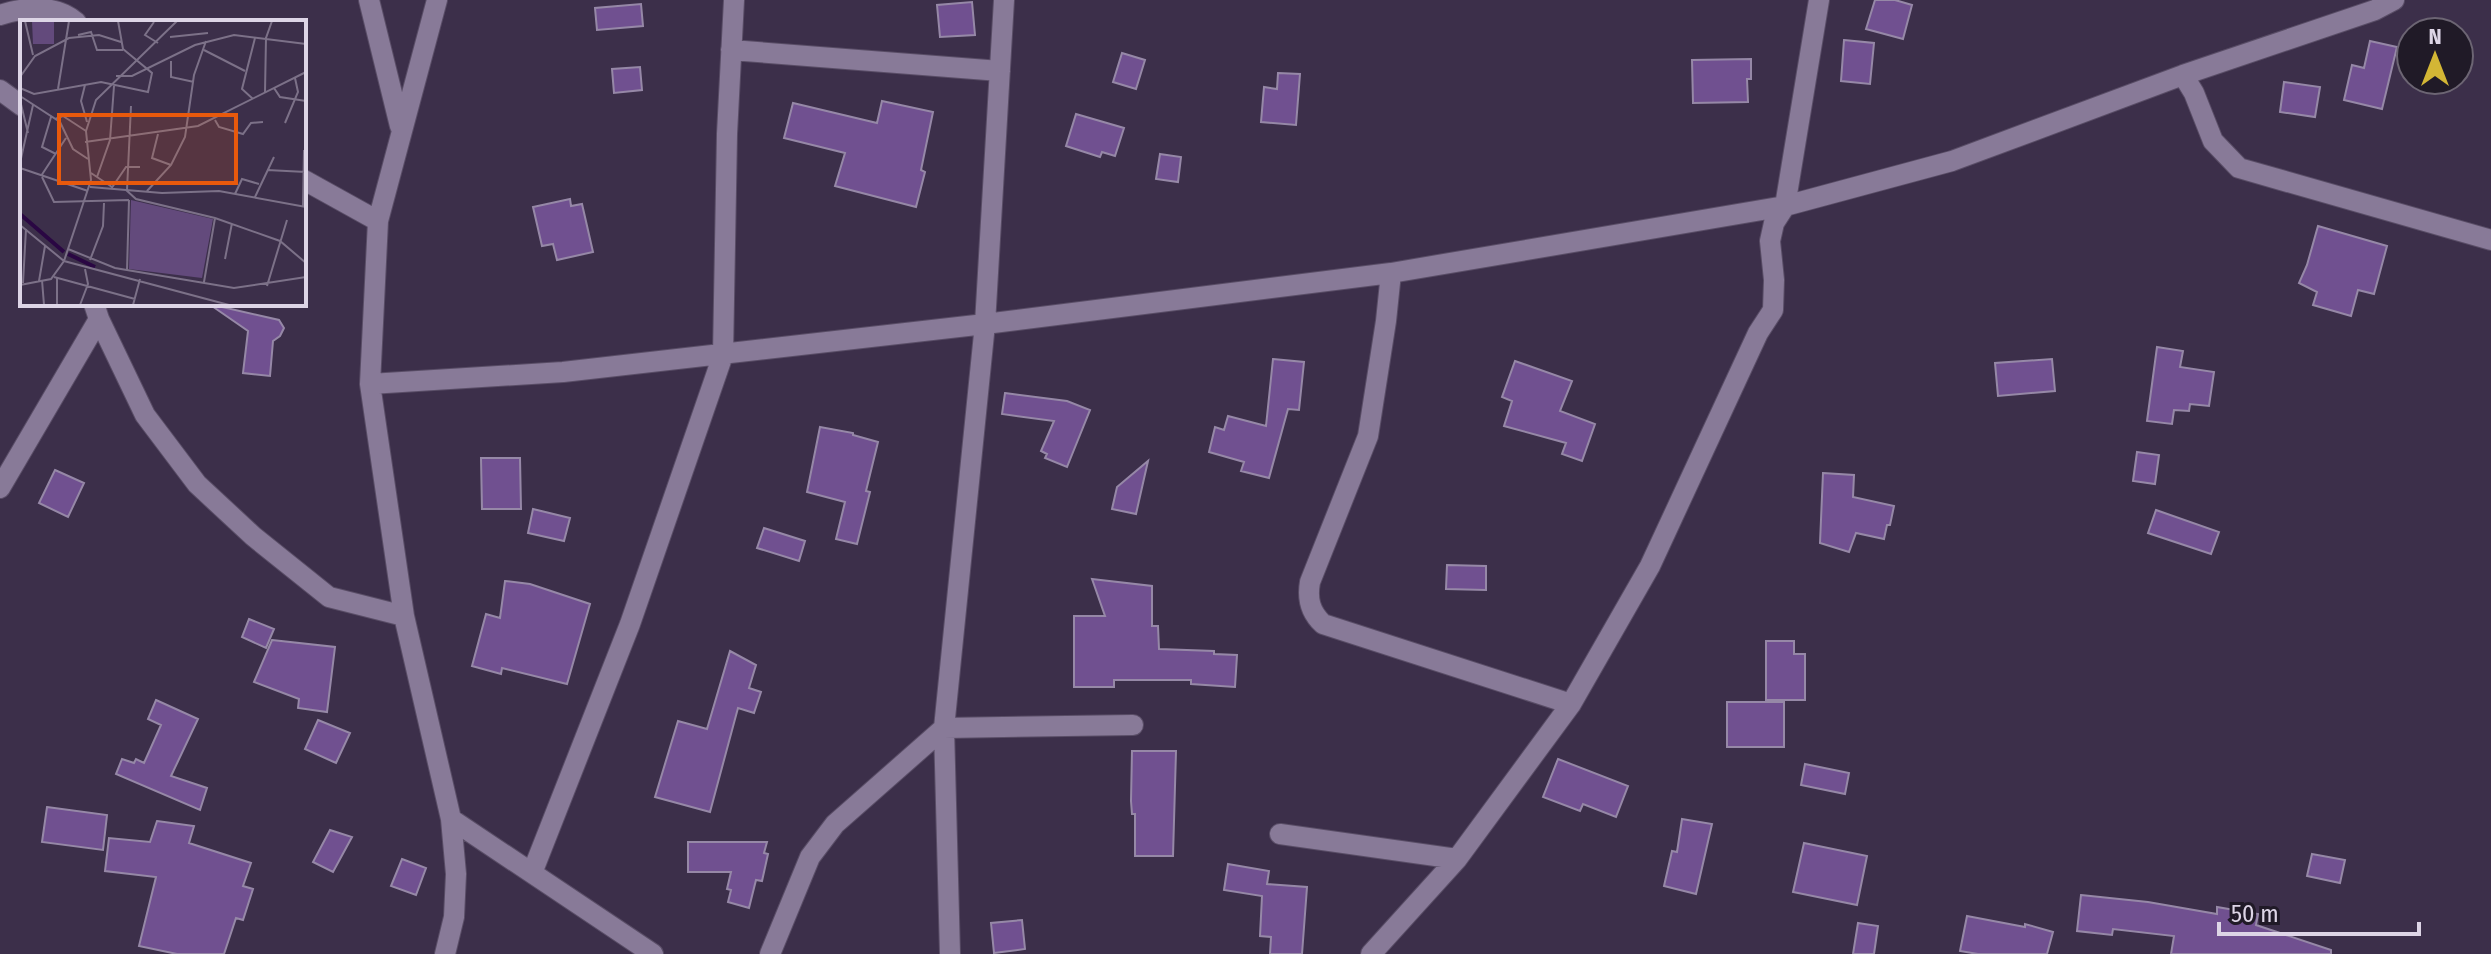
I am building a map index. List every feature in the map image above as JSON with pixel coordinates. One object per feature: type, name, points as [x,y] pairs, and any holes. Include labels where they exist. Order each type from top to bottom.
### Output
[{"type":"street","points":[[369,0],[401,129]]},
{"type":"street","points":[[437,0],[378,221],[370,384],[404,616],[451,819],[456,874],[454,917],[445,954]]},
{"type":"street","points":[[532,873],[630,624],[723,355],[734,0]]},
{"type":"street","points":[[950,954],[944,728],[985,324],[1004,0]]},
{"type":"street","points":[[1375,952],[1457,859],[1571,704],[1650,566],[1758,333],[1773,310],[1770,241],[1774,223],[1785,206],[1819,0]]},
{"type":"street","points":[[370,384],[563,372],[723,355],[1391,273],[1785,206],[1952,161],[2183,75],[2375,10],[2394,0]]},
{"type":"street","points":[[0,15],[43,8],[59,11],[73,20]]},
{"type":"street","points":[[731,50],[1000,71]]},
{"type":"street","points":[[2183,75],[2194,93],[2213,141],[2239,168],[2491,240]]},
{"type":"street","points":[[0,90],[20,105]]},
{"type":"street","points":[[306,181],[378,221]]},
{"type":"street","points":[[1391,273],[1368,436],[1310,582],[1310,606],[1323,624],[1571,704]]},
{"type":"street","points":[[96,312],[145,415],[197,484],[253,536],[329,597],[404,616]]},
{"type":"street","points":[[0,488],[96,312]]},
{"type":"street","points":[[770,954],[810,857],[835,824],[944,728],[1133,725]]},
{"type":"street","points":[[451,819],[653,954]]},
{"type":"street","points":[[1280,834],[1457,859]]},
{"type":"building","points":[[1875,0],[1895,0],[1912,5],[1903,39],[1866,29]]},
{"type":"building","points":[[972,2],[975,35],[940,37],[937,5]]},
{"type":"building","points":[[641,4],[643,26],[597,30],[595,8]]},
{"type":"building","points":[[1844,40],[1874,43],[1870,84],[1841,81]]},
{"type":"building","points":[[2370,41],[2395,47],[2382,109],[2344,100],[2352,65],[2364,68]]},
{"type":"building","points":[[1122,53],[1145,60],[1136,89],[1113,82]]},
{"type":"building","points":[[1751,59],[1751,79],[1747,79],[1748,102],[1693,103],[1692,60]]},
{"type":"building","points":[[640,67],[642,90],[614,93],[612,69]]},
{"type":"building","points":[[1278,73],[1300,74],[1296,125],[1261,122],[1264,87],[1277,89]]},
{"type":"building","points":[[2284,82],[2320,87],[2315,117],[2280,112]]},
{"type":"building","points":[[882,101],[933,112],[921,170],[925,172],[916,207],[835,186],[845,153],[784,138],[793,103],[877,123]]},
{"type":"building","points":[[1076,114],[1124,128],[1115,156],[1102,152],[1100,157],[1066,146]]},
{"type":"building","points":[[1160,154],[1181,157],[1178,182],[1156,179]]},
{"type":"building","points":[[570,199],[571,206],[582,204],[593,252],[557,260],[553,244],[542,246],[533,207]]},
{"type":"building","points":[[2318,226],[2387,246],[2374,294],[2358,290],[2351,316],[2313,305],[2317,292],[2299,283]]},
{"type":"building","points":[[212,306],[279,320],[284,328],[273,341],[270,376],[243,373],[248,331]]},
{"type":"building","points":[[2157,347],[2183,351],[2180,367],[2214,372],[2209,406],[2190,404],[2189,411],[2174,410],[2172,424],[2147,421]]},
{"type":"building","points":[[1273,359],[1304,362],[1299,410],[1288,409],[1269,478],[1241,471],[1244,462],[1209,452],[1215,427],[1224,430],[1228,416],[1266,426]]},
{"type":"building","points":[[2052,359],[2055,391],[1998,396],[1995,363]]},
{"type":"building","points":[[1515,361],[1572,381],[1560,411],[1595,424],[1582,461],[1562,454],[1566,443],[1504,426],[1512,401],[1502,397]]},
{"type":"building","points":[[1005,393],[1067,401],[1090,410],[1067,467],[1045,458],[1047,454],[1041,451],[1054,421],[1002,414]]},
{"type":"building","points":[[820,427],[853,433],[878,442],[857,544],[836,539],[845,502],[807,492]]},
{"type":"building","points":[[2137,452],[2159,455],[2155,484],[2133,481]]},
{"type":"building","points":[[481,458],[520,458],[521,509],[482,509]]},
{"type":"building","points":[[1148,461],[1136,514],[1112,509],[1117,487]]},
{"type":"building","points":[[55,470],[84,483],[68,517],[39,503]]},
{"type":"building","points":[[1823,473],[1854,475],[1853,497],[1894,506],[1884,539],[1856,533],[1849,552],[1820,543]]},
{"type":"building","points":[[533,509],[570,518],[564,541],[528,533]]},
{"type":"building","points":[[2156,510],[2219,532],[2211,554],[2148,533]]},
{"type":"building","points":[[764,528],[805,541],[799,561],[757,548]]},
{"type":"building","points":[[1447,565],[1486,566],[1486,590],[1446,589]]},
{"type":"building","points":[[1092,579],[1152,586],[1152,626],[1158,626],[1159,649],[1237,655],[1235,687],[1191,684],[1191,680],[1114,680],[1114,687],[1074,687],[1074,616],[1105,616]]},
{"type":"building","points":[[505,581],[530,584],[590,604],[567,684],[502,668],[501,674],[472,666],[486,614],[500,618]]},
{"type":"building","points":[[249,619],[274,629],[266,648],[242,637]]},
{"type":"building","points":[[272,640],[335,647],[327,712],[298,708],[299,699],[254,682]]},
{"type":"building","points":[[1766,641],[1794,641],[1794,654],[1805,654],[1805,700],[1766,700]]},
{"type":"building","points":[[730,651],[756,665],[749,688],[761,692],[754,713],[738,708],[710,812],[655,797],[678,721],[707,729]]},
{"type":"building","points":[[156,700],[198,719],[171,776],[207,788],[200,810],[116,774],[122,759],[134,763],[136,759],[144,763],[161,725],[148,719]]},
{"type":"building","points":[[1727,702],[1784,702],[1784,747],[1727,747]]},
{"type":"building","points":[[318,720],[350,733],[336,763],[305,749]]},
{"type":"building","points":[[1132,751],[1176,751],[1173,856],[1135,856],[1135,814],[1132,814],[1131,801]]},
{"type":"building","points":[[1558,759],[1628,786],[1616,817],[1583,804],[1580,811],[1543,797]]},
{"type":"building","points":[[1805,764],[1849,773],[1845,794],[1801,785]]},
{"type":"building","points":[[47,807],[107,815],[103,850],[42,842]]},
{"type":"building","points":[[1682,819],[1712,824],[1696,894],[1664,886],[1672,851],[1677,852]]},
{"type":"building","points":[[157,821],[194,826],[189,843],[251,863],[243,886],[253,889],[243,920],[236,918],[224,954],[177,954],[139,946],[156,877],[105,871],[109,838],[150,842]]},
{"type":"building","points":[[330,830],[352,837],[333,872],[313,862]]},
{"type":"building","points":[[688,842],[767,842],[764,853],[768,854],[762,881],[756,880],[749,908],[728,902],[731,872],[688,872]]},
{"type":"building","points":[[1804,843],[1867,856],[1857,905],[1793,892]]},
{"type":"building","points":[[2312,854],[2345,860],[2340,883],[2307,876]]},
{"type":"building","points":[[402,859],[426,868],[416,895],[391,886]]},
{"type":"building","points":[[1228,864],[1269,871],[1267,884],[1307,887],[1302,954],[1270,954],[1271,937],[1260,936],[1262,896],[1224,890]]},
{"type":"building","points":[[2081,895],[2217,914],[2217,907],[2258,914],[2256,925],[2331,950],[2331,954],[2171,954],[2174,936],[2113,929],[2112,935],[2077,931]]},
{"type":"building","points":[[1967,916],[2025,927],[2025,924],[2053,932],[2047,954],[1960,951]]},
{"type":"building","points":[[1022,920],[1025,949],[994,953],[991,923]]},
{"type":"building","points":[[1858,923],[1878,926],[1874,954],[1853,954]]}]
